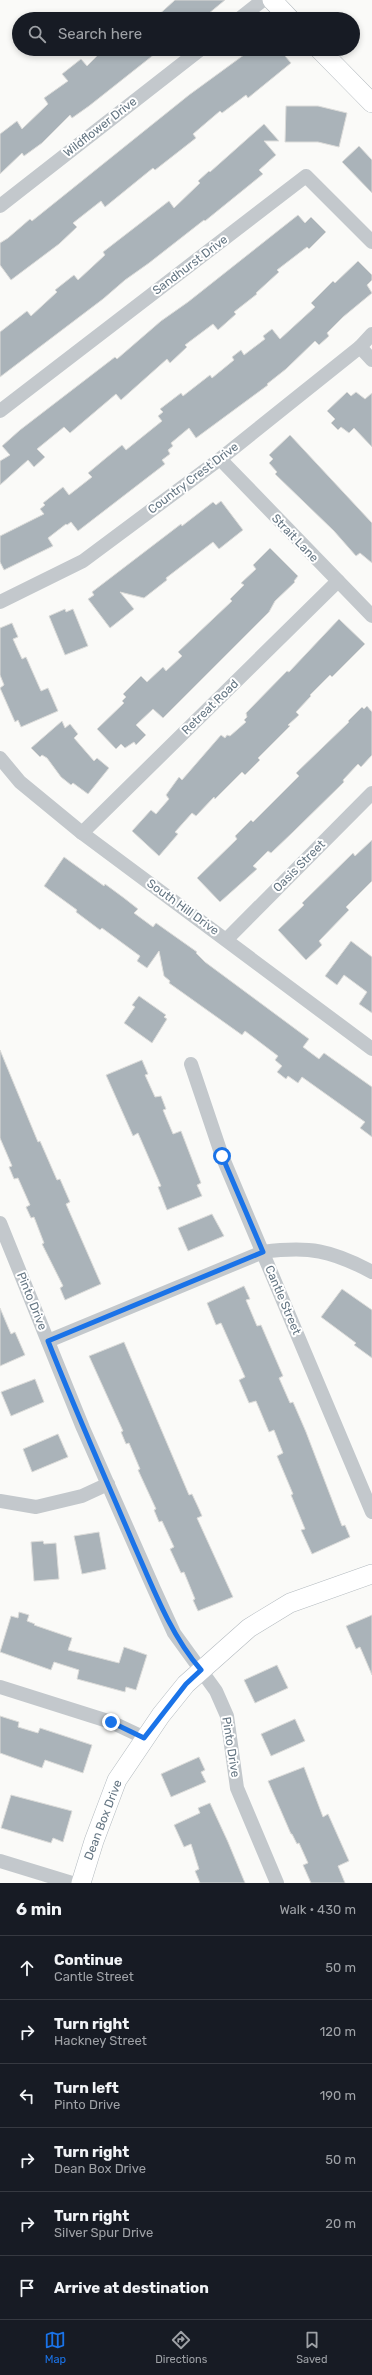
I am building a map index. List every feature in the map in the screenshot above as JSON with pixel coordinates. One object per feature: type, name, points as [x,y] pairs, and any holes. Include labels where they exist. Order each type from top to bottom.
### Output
[{"type":"street","points":[[248,12],[263,0]]},
{"type":"street","points":[[272,0],[283,12]]},
{"type":"street","name":"Wildflower Drive","points":[[0,206],[191,56]]},
{"type":"street","points":[[327,56],[372,103]]},
{"type":"street","name":"Sandhurst Drive","points":[[0,411],[306,176],[372,242]]},
{"type":"street","name":"Country Crest Drive","points":[[0,602],[84,561],[220,459],[360,348],[372,334]]},
{"type":"street","points":[[360,348],[372,360]]},
{"type":"street","name":"Strait Lane","points":[[220,459],[372,616]]},
{"type":"street","name":"Retreat Road","points":[[82,833],[338,581]]},
{"type":"street","name":"South Hill Drive","points":[[1,761],[20,782],[82,833],[372,1049]]},
{"type":"street","name":"Oasis Street","points":[[226,939],[372,793]]},
{"type":"street","name":"Cantle Street","points":[[191,1064],[222,1156],[372,1512]]},
{"type":"street","name":"Pinto Drive","points":[[0,1223],[108,1484],[174,1633],[216,1691],[228,1716],[237,1788],[277,1883]]},
{"type":"street","points":[[48,1341],[263,1252],[291,1248],[321,1250],[347,1258],[372,1272]]},
{"type":"street","points":[[0,1501],[36,1507],[82,1496],[108,1484]]},
{"type":"street","name":"Dean Box Drive","points":[[81,1883],[94,1841],[117,1780],[144,1738],[186,1684],[249,1628],[290,1604],[372,1574]]},
{"type":"street","points":[[0,1687],[111,1722],[144,1738]]},
{"type":"street","points":[[0,1861],[72,1883]]},
{"type":"building","points":[[175,0],[225,0],[210,12],[162,12]]},
{"type":"building","points":[[97,56],[152,56],[89,106],[72,118],[70,115],[42,143],[24,156],[22,153],[0,174],[0,134],[17,121],[22,129],[48,104],[44,98],[68,81],[62,74],[81,59],[87,66]]},
{"type":"building","points":[[242,56],[285,56],[291,63],[248,98],[246,95],[222,113],[220,111],[193,134],[196,138],[155,170],[153,168],[105,207],[101,201],[73,223],[77,227],[59,244],[11,280],[0,265],[0,243],[30,219],[32,221],[189,95]]},
{"type":"building","points":[[286,106],[318,106],[347,113],[339,147],[318,142],[285,142]]},
{"type":"building","points":[[264,124],[279,141],[264,141],[276,155],[259,170],[263,174],[205,221],[204,220],[125,280],[103,299],[0,377],[0,332],[27,311],[31,316],[57,292],[55,290],[74,275],[78,280],[105,255],[103,252],[169,201],[174,208],[200,183],[198,181]]},
{"type":"building","points":[[359,146],[372,160],[372,193],[342,162]]},
{"type":"building","points":[[298,215],[305,223],[311,217],[326,232],[309,249],[307,247],[277,270],[279,272],[256,293],[257,294],[234,312],[236,314],[218,330],[213,324],[185,345],[187,347],[170,363],[167,359],[121,400],[116,394],[70,433],[64,427],[37,449],[45,457],[34,467],[28,460],[0,485],[0,461],[10,455],[2,446],[20,430],[115,357],[117,359],[161,321],[188,302]]},
{"type":"building","points":[[358,261],[372,275],[372,280],[367,285],[372,293],[343,317],[327,333],[329,336],[319,345],[315,341],[286,369],[267,384],[268,385],[196,438],[189,428],[171,443],[173,446],[168,450],[170,454],[162,460],[165,464],[78,531],[71,522],[67,525],[66,524],[48,538],[53,546],[4,570],[0,562],[0,536],[44,514],[40,509],[45,505],[43,503],[63,487],[69,495],[92,477],[88,473],[122,445],[126,450],[162,421],[158,416],[163,412],[160,409],[181,393],[183,396],[210,375],[212,378],[234,360],[232,357],[241,350],[244,355],[265,339],[263,336],[272,329],[280,339],[315,307],[311,303],[333,281],[335,283]]},
{"type":"building","points":[[347,392],[351,396],[356,392],[365,399],[372,393],[372,447],[354,428],[349,433],[341,427],[338,430],[331,423],[335,419],[327,411]]},
{"type":"building","points":[[290,435],[372,523],[372,563],[360,553],[356,556],[334,531],[275,474],[277,472],[269,463],[273,459],[269,455]]},
{"type":"building","points":[[221,501],[243,530],[219,549],[213,542],[166,578],[167,580],[144,598],[120,592],[134,609],[110,628],[88,599],[94,595],[92,592],[181,524],[182,526],[213,502],[216,505]]},
{"type":"building","points":[[270,548],[298,576],[294,581],[295,582],[275,601],[269,612],[163,718],[153,709],[136,725],[146,735],[136,745],[134,742],[125,748],[121,744],[116,749],[97,729],[124,703],[122,701],[126,697],[123,694],[141,676],[147,682],[163,667],[166,671],[182,656],[178,652],[232,601],[230,599],[244,585],[241,583],[256,569],[253,565]]},
{"type":"building","points":[[65,609],[66,612],[73,609],[88,646],[65,655],[49,616]]},
{"type":"building","points":[[339,619],[365,644],[332,677],[330,675],[310,695],[311,696],[296,712],[299,715],[258,758],[260,760],[245,775],[242,772],[215,799],[214,797],[196,816],[192,813],[175,832],[178,834],[159,856],[132,831],[151,810],[156,814],[169,799],[166,795],[179,777],[182,780],[221,735],[225,738],[227,735],[230,736],[246,722],[244,720],[247,717],[246,713],[287,671],[289,672]]},
{"type":"building","points":[[12,623],[18,637],[13,639],[22,659],[26,657],[41,691],[48,688],[58,711],[21,727],[18,720],[15,722],[0,688],[4,685],[0,675],[0,628]]},
{"type":"building","points":[[367,706],[372,712],[372,755],[361,767],[358,764],[343,780],[344,782],[271,853],[268,851],[253,866],[257,869],[220,902],[197,878],[237,839],[235,836],[251,820],[253,822],[299,776],[296,773],[349,722],[348,721],[362,707],[364,709]]},
{"type":"building","points":[[62,721],[65,728],[70,724],[78,734],[74,738],[94,761],[97,758],[109,768],[88,794],[73,783],[71,785],[61,777],[47,758],[42,755],[40,757],[31,748]]},
{"type":"building","points":[[372,840],[372,881],[346,907],[349,910],[319,941],[322,945],[306,960],[278,930],[304,905],[302,903],[353,853],[355,856]]},
{"type":"building","points":[[64,857],[104,886],[105,884],[138,909],[134,913],[153,927],[156,923],[197,952],[196,953],[205,962],[309,1039],[303,1047],[319,1059],[324,1053],[372,1087],[372,1137],[360,1128],[365,1122],[302,1077],[298,1083],[288,1076],[286,1079],[277,1072],[282,1066],[275,1060],[278,1056],[245,1031],[242,1035],[169,983],[170,981],[164,976],[159,951],[147,968],[137,961],[140,956],[102,928],[100,930],[76,912],[77,910],[44,886]]},
{"type":"building","points":[[351,941],[372,957],[372,1013],[359,1004],[367,992],[344,975],[337,985],[325,976]]},
{"type":"building","points":[[139,996],[166,1015],[164,1017],[167,1019],[152,1043],[124,1023],[135,1007],[132,1005]]},
{"type":"building","points":[[0,1050],[38,1142],[40,1141],[57,1180],[60,1179],[70,1202],[66,1204],[101,1284],[65,1300],[60,1288],[63,1286],[42,1244],[44,1243],[34,1217],[31,1218],[26,1207],[30,1205],[18,1178],[14,1179],[9,1167],[12,1166],[0,1138]]},
{"type":"building","points":[[142,1060],[148,1074],[145,1075],[155,1097],[161,1096],[166,1109],[163,1110],[173,1134],[181,1131],[201,1183],[197,1185],[202,1196],[167,1210],[158,1187],[161,1186],[138,1133],[133,1136],[106,1075]]},
{"type":"building","points":[[212,1214],[224,1236],[188,1251],[178,1228]]},
{"type":"building","points":[[244,1286],[250,1299],[246,1300],[257,1326],[261,1325],[283,1376],[279,1378],[290,1403],[293,1402],[342,1526],[345,1525],[350,1537],[312,1554],[301,1530],[305,1529],[291,1495],[293,1494],[277,1456],[283,1453],[274,1430],[269,1432],[256,1401],[249,1403],[239,1380],[245,1377],[221,1323],[216,1325],[207,1303]]},
{"type":"building","points":[[342,1289],[372,1310],[372,1358],[354,1345],[356,1343],[321,1317]]},
{"type":"building","points":[[0,1308],[11,1334],[15,1332],[25,1355],[0,1366]]},
{"type":"building","points":[[124,1342],[189,1495],[192,1494],[202,1516],[197,1518],[233,1597],[198,1611],[193,1600],[195,1599],[184,1572],[181,1573],[170,1549],[174,1547],[162,1521],[159,1522],[154,1510],[156,1509],[138,1470],[140,1469],[129,1443],[126,1444],[121,1432],[123,1431],[89,1356]]},
{"type":"building","points":[[35,1379],[44,1402],[11,1416],[1,1392]]},
{"type":"building","points":[[58,1434],[68,1457],[32,1472],[23,1449]]},
{"type":"building","points":[[99,1532],[106,1569],[82,1574],[74,1536]]},
{"type":"building","points":[[43,1541],[44,1544],[56,1543],[59,1579],[34,1581],[31,1542]]},
{"type":"building","points":[[19,1612],[29,1615],[27,1621],[35,1624],[34,1625],[72,1638],[68,1650],[119,1663],[124,1647],[147,1655],[136,1690],[126,1687],[125,1692],[77,1679],[79,1670],[54,1662],[51,1670],[0,1652],[11,1616],[18,1618]]},
{"type":"building","points":[[372,1615],[372,1675],[360,1647],[356,1649],[346,1626]]},
{"type":"building","points":[[277,1665],[288,1688],[255,1703],[244,1680]]},
{"type":"building","points":[[0,1716],[19,1722],[18,1727],[38,1733],[40,1728],[92,1745],[83,1773],[45,1760],[42,1768],[0,1753]]},
{"type":"building","points":[[295,1719],[305,1741],[271,1756],[261,1734]]},
{"type":"building","points":[[199,1757],[205,1770],[201,1772],[206,1782],[171,1797],[161,1774]]},
{"type":"building","points":[[304,1767],[323,1817],[328,1814],[349,1861],[338,1866],[345,1883],[311,1883],[303,1865],[308,1863],[299,1843],[297,1844],[291,1834],[268,1781]]},
{"type":"building","points":[[11,1795],[72,1811],[63,1842],[53,1838],[51,1843],[1,1828]]},
{"type":"building","points":[[210,1803],[245,1883],[200,1883],[195,1871],[199,1869],[191,1844],[184,1847],[174,1825],[200,1813],[198,1808]]},
{"type":"route","points":[[111,1722],[144,1738],[186,1684],[201,1670],[174,1633],[83,1428],[48,1341],[263,1252],[222,1156]]}]
